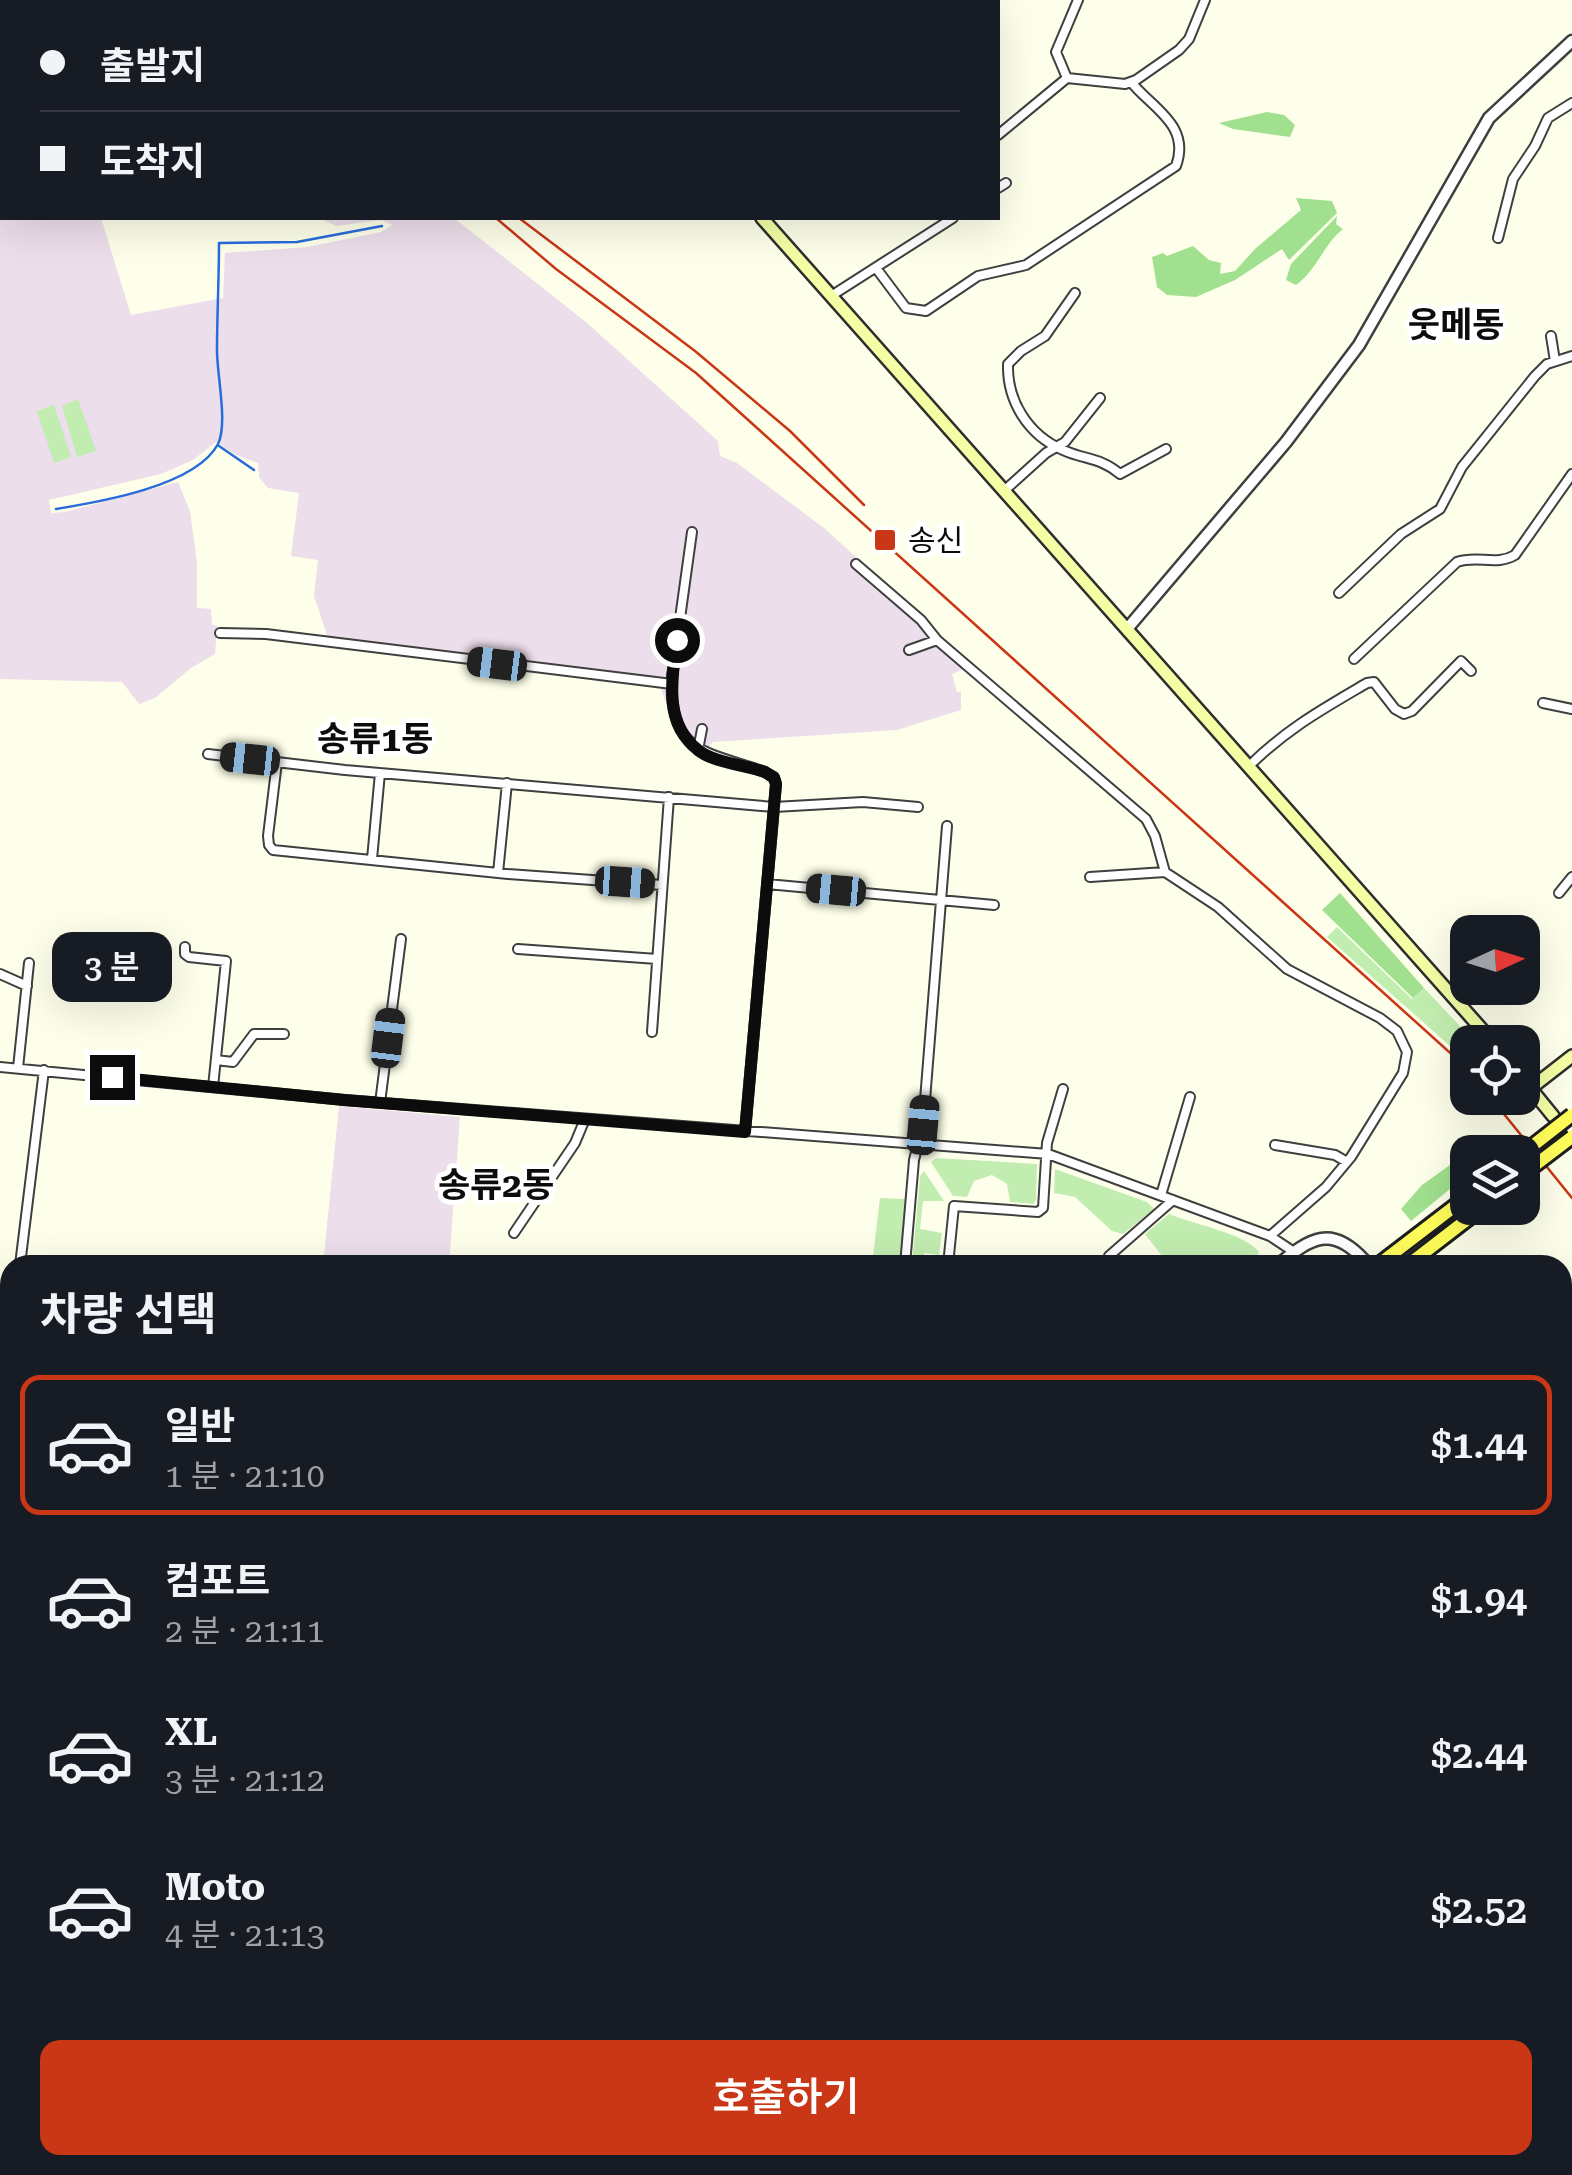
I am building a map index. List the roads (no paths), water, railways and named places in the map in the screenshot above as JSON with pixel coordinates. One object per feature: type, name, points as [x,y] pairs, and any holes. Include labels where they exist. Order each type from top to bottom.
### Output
[{"type":"main road","points":[[764,220],[1478,1025]]},
{"type":"main road","points":[[1540,1075],[1572,1056]]},
{"type":"main road","points":[[1540,1100],[1553,1116]]},
{"type":"main road","points":[[1540,1140],[1572,1116]]},
{"type":"main road","points":[[1540,1162],[1572,1137]]},
{"type":"main road","points":[[1383,1255],[1450,1208]]},
{"type":"main road","points":[[1421,1255],[1460,1225]]},
{"type":"street","points":[[1067,78],[1056,52],[1078,0]]},
{"type":"street","points":[[1000,133],[1067,78],[1112,84],[1131,82],[1179,50],[1196,26],[1204,0]]},
{"type":"street","points":[[1127,629],[1286,442],[1358,345],[1489,118],[1572,42]]},
{"type":"street","points":[[876,268],[906,308],[926,311],[978,276],[1026,265],[1176,166],[1181,150],[1167,114],[1131,82]]},
{"type":"street","points":[[1498,238],[1513,178],[1536,146],[1548,118],[1572,103]]},
{"type":"street","points":[[831,296],[950,220]]},
{"type":"street","points":[[1075,293],[1045,336],[1021,350],[1008,364],[1010,395],[1016,408],[1057,448],[1103,460],[1120,474],[1166,448]]},
{"type":"street","points":[[1551,336],[1555,361]]},
{"type":"street","points":[[1339,593],[1401,534],[1440,509],[1474,450],[1536,376],[1555,361],[1572,356]]},
{"type":"street","points":[[1005,490],[1077,430],[1100,398]]},
{"type":"street","points":[[1354,659],[1457,562],[1475,558],[1507,560],[1515,555],[1572,474]]},
{"type":"street","points":[[692,532],[672,684],[676,719],[698,750],[774,778],[745,1132]]},
{"type":"street","points":[[856,564],[921,620],[937,640],[1146,819],[1165,872]]},
{"type":"street","points":[[220,633],[334,640],[672,684]]},
{"type":"street","points":[[909,650],[937,640]]},
{"type":"street","points":[[1249,766],[1280,737],[1329,703],[1368,683],[1374,682],[1395,709],[1404,714],[1461,661],[1471,671]]},
{"type":"street","points":[[952,668],[965,664]]},
{"type":"street","points":[[1543,703],[1572,709]]},
{"type":"street","points":[[698,750],[702,730]]},
{"type":"street","points":[[208,754],[774,807],[862,802],[918,807]]},
{"type":"street","points":[[276,762],[270,802],[269,845],[273,850],[662,885]]},
{"type":"street","points":[[372,859],[380,773]]},
{"type":"street","points":[[498,873],[507,784]]},
{"type":"street","points":[[652,1032],[669,798]]},
{"type":"street","points":[[905,1255],[923,1125],[947,826]]},
{"type":"street","points":[[1090,878],[1165,872],[1218,907],[1287,969],[1380,1018],[1405,1043],[1404,1073],[1347,1162],[1326,1187],[1270,1236]]},
{"type":"street","points":[[1560,893],[1572,877]]},
{"type":"street","points":[[767,884],[994,906]]},
{"type":"street","points":[[1178,897],[1183,884]]},
{"type":"street","points":[[380,1103],[401,939]]},
{"type":"street","points":[[184,947],[189,957],[226,961],[213,1087]]},
{"type":"street","points":[[518,950],[657,958]]},
{"type":"street","points":[[18,1068],[29,962]]},
{"type":"street","points":[[0,974],[26,986]]},
{"type":"street","points":[[216,1060],[233,1062],[254,1034],[284,1034]]},
{"type":"street","points":[[0,1067],[692,1129],[1048,1154],[1270,1236],[1294,1252]]},
{"type":"street","points":[[21,1255],[44,1070]]},
{"type":"street","points":[[949,1255],[954,1206],[1038,1212],[1043,1208],[1047,1142],[1064,1090]]},
{"type":"street","points":[[1161,1196],[1190,1097]]},
{"type":"street","points":[[514,1233],[575,1142],[585,1118]]},
{"type":"street","points":[[690,1141],[692,1129]]},
{"type":"street","points":[[1275,1145],[1335,1155],[1347,1162]]},
{"type":"street","points":[[1110,1255],[1173,1200]]},
{"type":"street","points":[[1290,1255],[1328,1238],[1346,1242],[1361,1255]]},
{"type":"waterway","points":[[56,509],[145,490],[168,481],[206,459],[218,444],[222,424],[217,351],[219,243],[297,242],[382,226]]},
{"type":"waterway","points":[[219,446],[254,470]]},
{"type":"railway","points":[[498,220],[556,269],[696,373],[1450,1053]]},
{"type":"railway","points":[[522,220],[695,351],[790,431],[864,505]]},
{"type":"railway","points":[[1505,1115],[1572,1198]]},
{"type":"place","name":"송신","points":[[885,540]]},
{"type":"district","name":"웃메동","points":[[1456,325]]},
{"type":"district","name":"송류1동","points":[[375,739]]},
{"type":"district","name":"송류2동","points":[[496,1185]]}]
